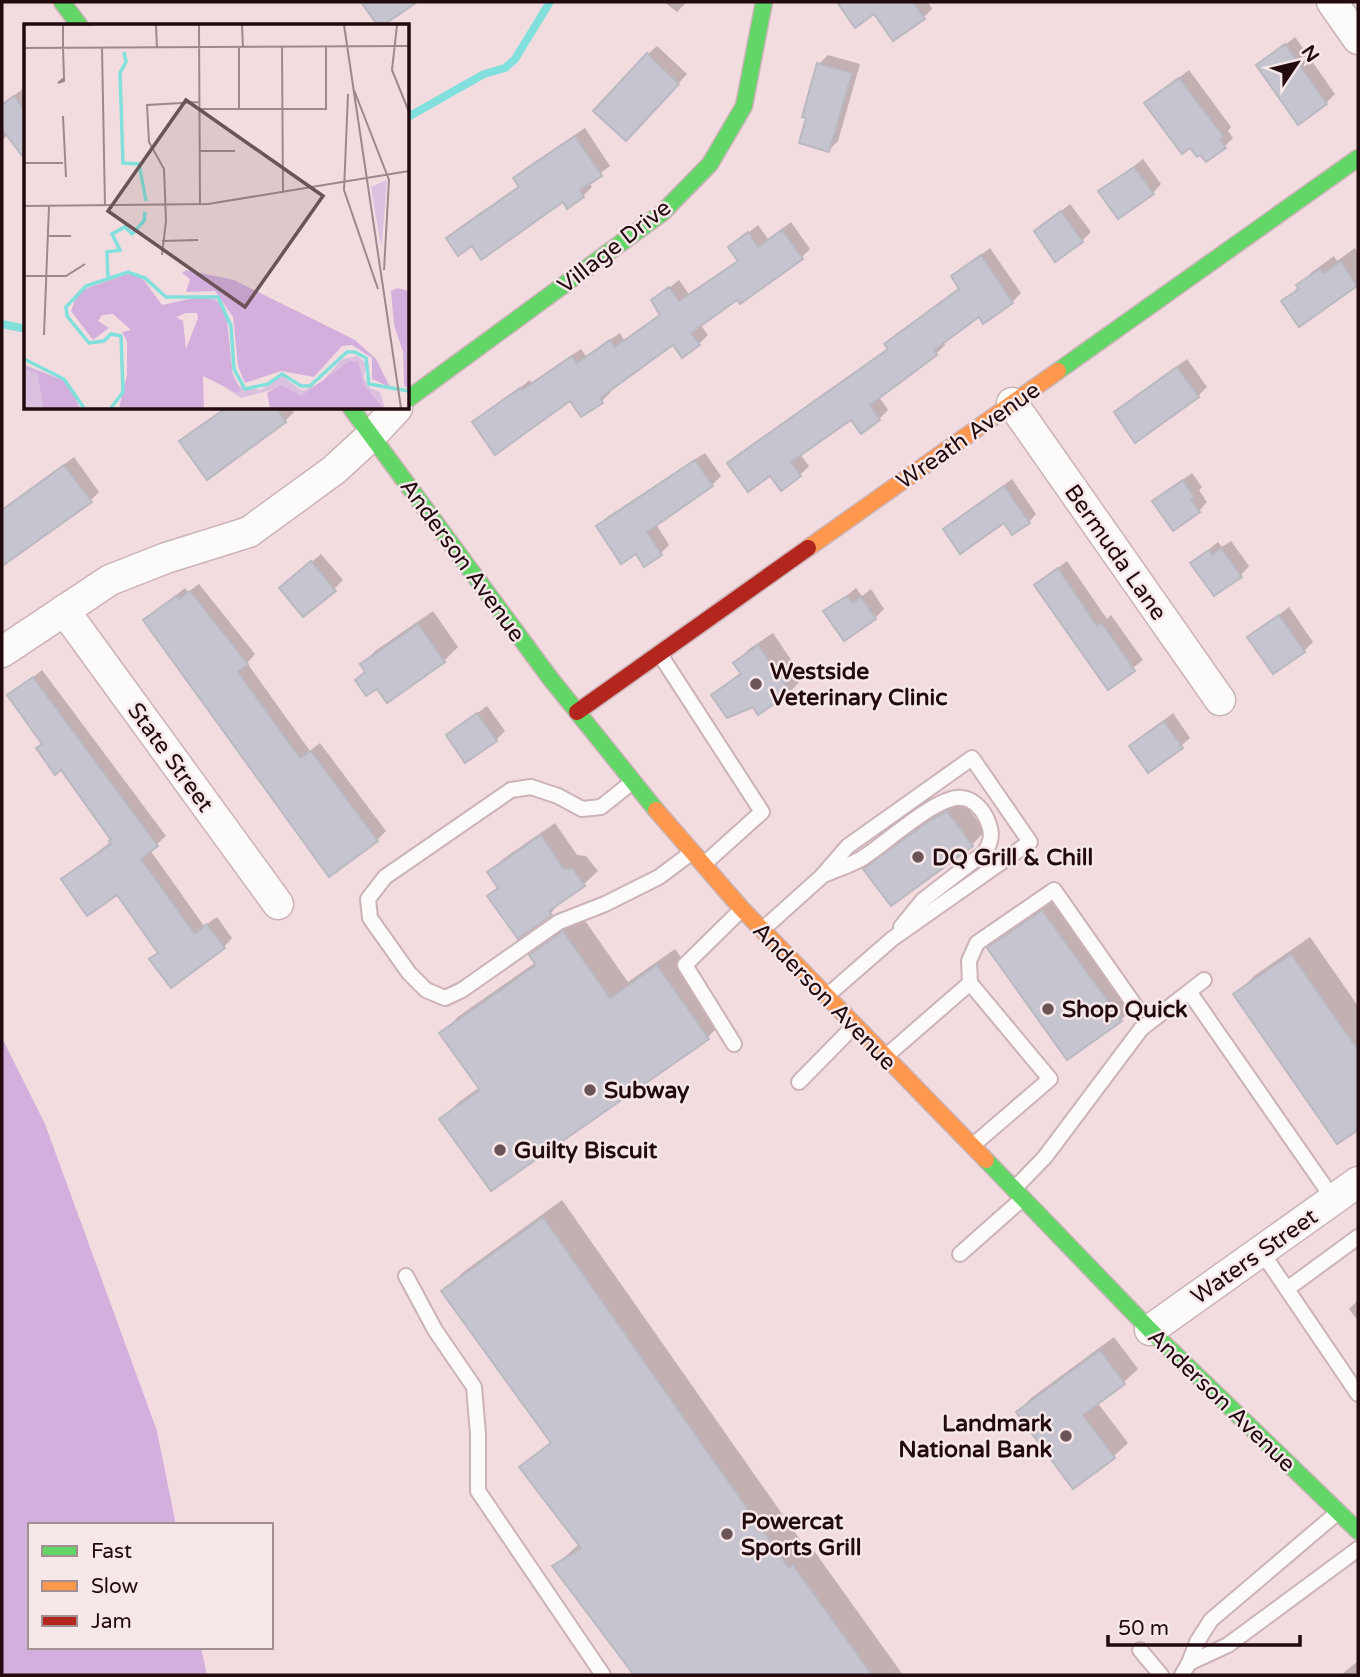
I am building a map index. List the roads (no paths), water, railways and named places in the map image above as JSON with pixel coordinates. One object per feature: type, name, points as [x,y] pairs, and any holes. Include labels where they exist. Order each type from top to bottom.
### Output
[{"type":"main road","points":[[62,2],[78,24]]},
{"type":"main road","name":"Village Drive","points":[[410,398],[662,214],[710,164],[744,106],[764,2]]},
{"type":"main road","name":"Wreath Avenue","points":[[578,712],[1358,160]]},
{"type":"main road","name":"Anderson Avenue","points":[[352,410],[632,782],[742,909],[1150,1330],[1338,1512],[1357,1526]]},
{"type":"street","points":[[1332,2],[1358,39]]},
{"type":"street","name":"Bermuda Lane","points":[[1012,403],[1220,700]]},
{"type":"street","points":[[2,652],[110,580],[166,558],[249,532],[334,470],[395,410]]},
{"type":"street","name":"State Street","points":[[64,610],[278,904]]},
{"type":"street","name":"Waters Street","points":[[1150,1330],[1358,1182]]},
{"type":"lane","points":[[632,782],[601,807],[582,810],[558,796],[531,787],[511,790],[385,877],[368,899],[370,918],[409,972],[426,990],[445,998],[462,990],[559,922],[605,904],[698,858],[762,812],[659,654]]},
{"type":"lane","points":[[761,930],[821,877],[848,846],[971,758],[1030,842],[892,939],[825,997]]},
{"type":"lane","points":[[821,877],[862,858],[933,807],[950,799],[962,798],[976,804],[986,816],[991,830],[991,842],[985,852],[923,900],[892,939]]},
{"type":"lane","points":[[971,1147],[1050,1079],[970,983],[969,961],[976,943],[1054,890],[1136,1007]]},
{"type":"lane","points":[[734,1044],[685,965],[742,909]]},
{"type":"lane","points":[[960,1254],[1018,1194],[1141,1029],[1204,980]]},
{"type":"lane","points":[[884,1058],[970,983]]},
{"type":"lane","points":[[1190,993],[1334,1200]]},
{"type":"lane","points":[[799,1082],[854,1026]]},
{"type":"lane","points":[[1287,1289],[1358,1237]]},
{"type":"lane","points":[[1261,1251],[1358,1394]]},
{"type":"lane","points":[[406,1276],[435,1330],[474,1387],[478,1434],[478,1491],[603,1675]]},
{"type":"lane","points":[[1186,1669],[1197,1642],[1211,1620],[1338,1512]]},
{"type":"lane","points":[[1186,1669],[1228,1645],[1358,1549]]},
{"type":"lane","points":[[1140,1650],[1161,1675]]},
{"type":"waterway","points":[[410,116],[484,74],[505,68],[515,59],[550,2]]},
{"type":"waterway","points":[[2,324],[24,329]]},
{"type":"place","name":"Westside Veterinary Clinic","points":[[756,684]]},
{"type":"place","name":"DQ Grill & Chill","points":[[918,857]]},
{"type":"place","name":"Shop Quick","points":[[1048,1009]]},
{"type":"place","name":"Subway","points":[[590,1090]]},
{"type":"place","name":"Guilty Biscuit","points":[[500,1150]]},
{"type":"place","name":"Landmark National Bank","points":[[1066,1436]]},
{"type":"place","name":"Powercat Sports Grill","points":[[727,1534]]}]
